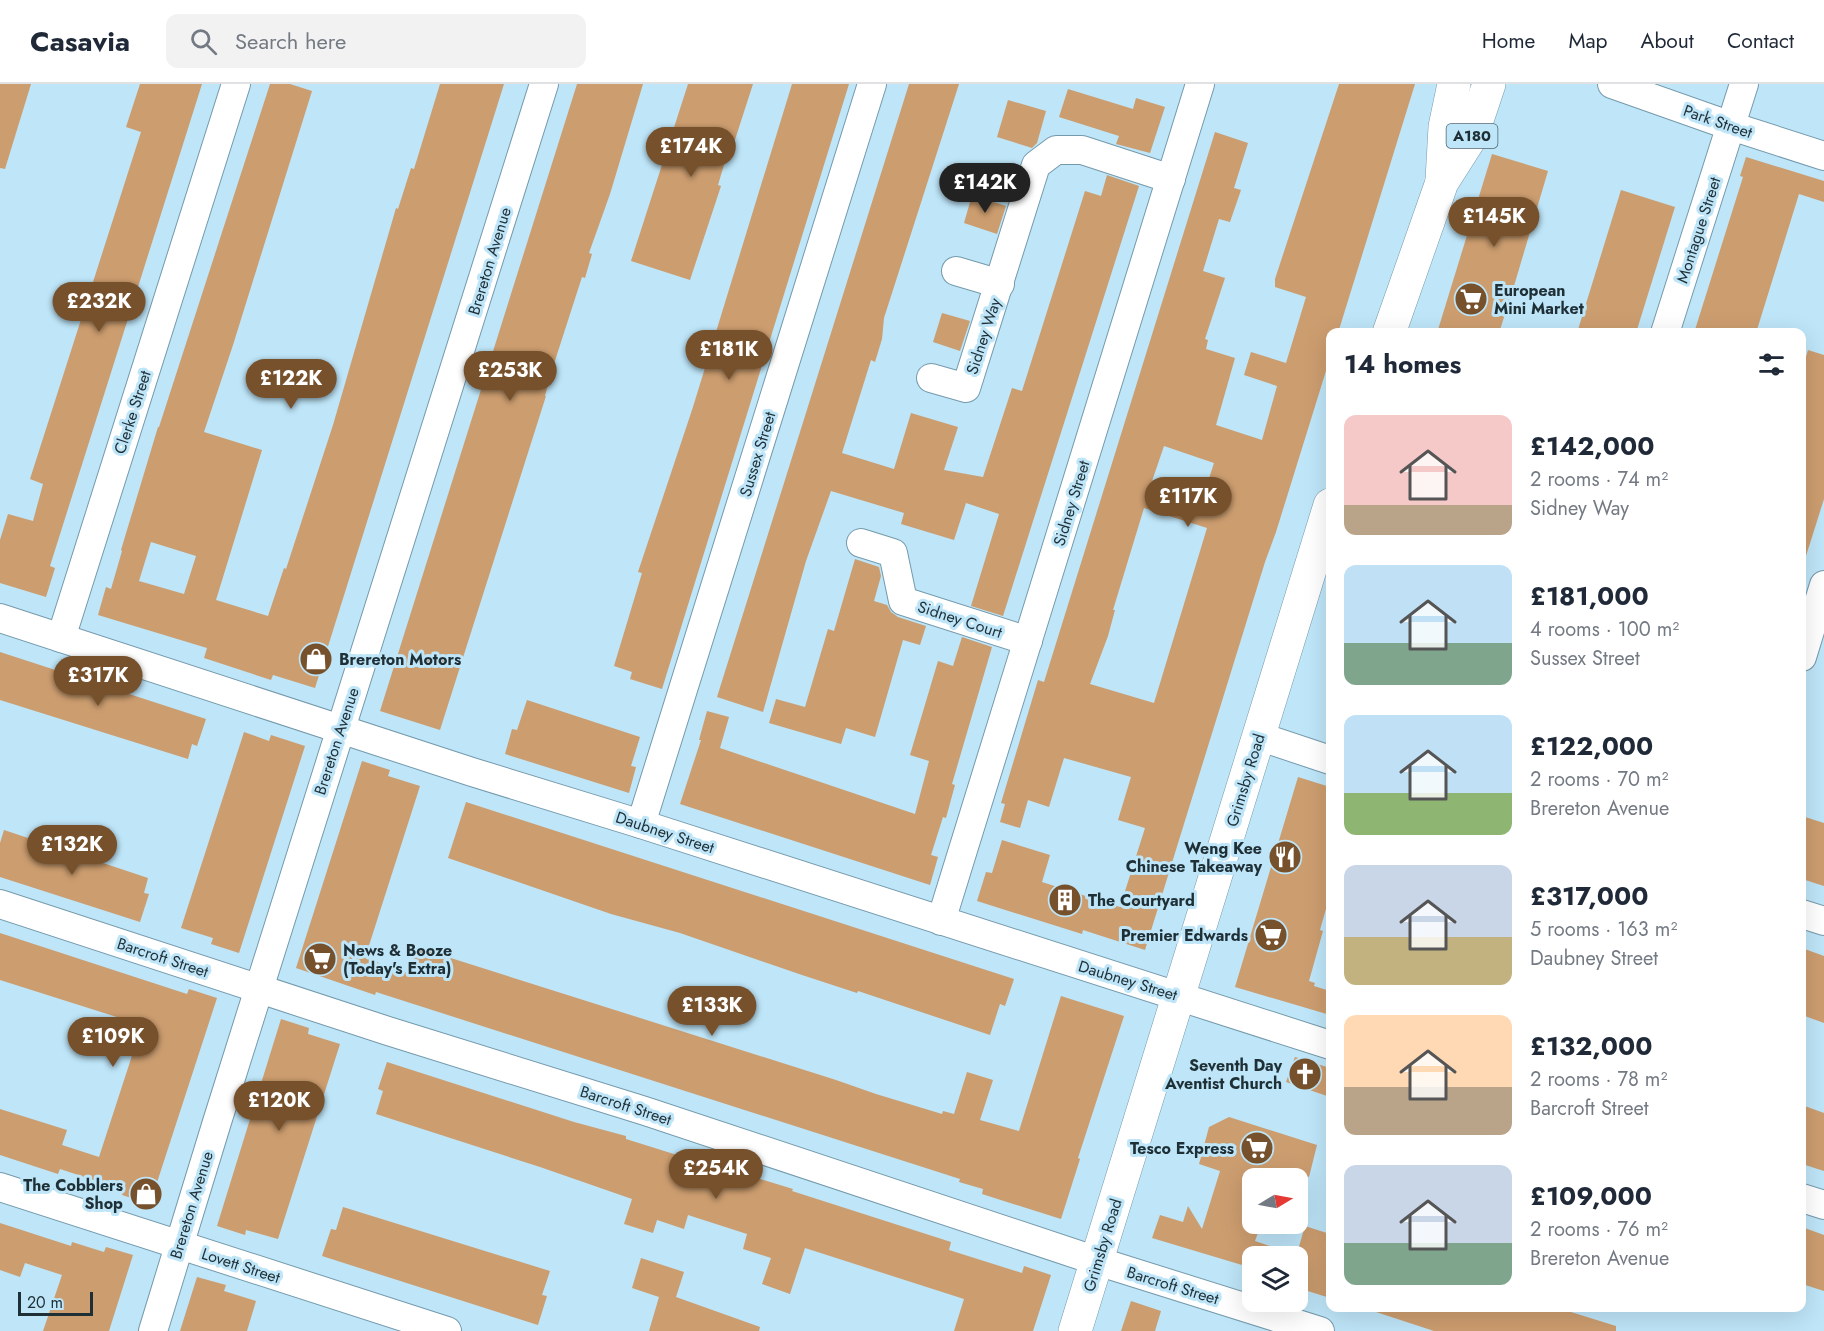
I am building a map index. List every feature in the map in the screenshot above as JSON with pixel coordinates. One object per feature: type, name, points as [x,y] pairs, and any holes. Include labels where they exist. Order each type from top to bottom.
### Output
[{"type":"main road","name":"A180","points":[[1442,182],[1445,127],[1454,84]]},
{"type":"main road","name":"A180","points":[[1391,328],[1442,182],[1472,135],[1489,84]]},
{"type":"main road","name":"Grimsby Road","points":[[1075,1331],[1326,518]]},
{"type":"street","name":"Clerke Street","points":[[61,638],[236,84]]},
{"type":"street","name":"Brereton Avenue","points":[[153,1331],[544,84]]},
{"type":"street","name":"Sussex Street","points":[[641,824],[872,84]]},
{"type":"street","name":"Sidney Street","points":[[941,921],[1200,84]]},
{"type":"street","name":"Park Street","points":[[1612,84],[1824,156]]},
{"type":"street","name":"Montague Street","points":[[1667,328],[1744,84]]},
{"type":"street","name":"Sidney Way","points":[[931,378],[966,388],[1036,165],[1056,150],[1082,150],[1171,179]]},
{"type":"street","name":"Sidney Way","points":[[956,271],[1000,284]]},
{"type":"street","name":"Sidney Court","points":[[861,543],[893,553],[903,601],[1028,641]]},
{"type":"street","points":[[1806,644],[1824,585]]},
{"type":"street","name":"Daubney Street","points":[[0,618],[472,772],[1326,1044]]},
{"type":"street","points":[[1258,736],[1326,759]]},
{"type":"street","name":"Barcroft Street","points":[[0,904],[388,1031],[645,1111],[1097,1261],[1320,1331]]},
{"type":"street","points":[[1806,915],[1824,921]]},
{"type":"street","name":"Lovett Street","points":[[0,1187],[447,1331]]},
{"type":"street","points":[[1806,1199],[1824,1205]]},
{"type":"building","points":[[0,84],[31,84],[5,169],[0,168]]},
{"type":"building","points":[[140,84],[202,84],[50,566],[55,568],[46,597],[0,583],[0,540],[8,514],[33,521],[43,484],[30,479],[141,132],[126,127]]},
{"type":"building","points":[[270,84],[290,84],[312,91],[204,432],[262,450],[216,600],[268,616],[284,568],[286,569],[333,425],[396,208],[398,209],[411,168],[414,169],[440,84],[504,84],[315,688],[273,675],[271,680],[204,658],[207,648],[98,615],[106,587],[111,589],[159,427]],"holes":[[[151,542],[196,556],[184,594],[139,581]]]},
{"type":"building","points":[[577,84],[643,84],[610,194],[589,253],[592,254],[585,278],[582,277],[551,373],[546,396],[440,730],[380,711]]},
{"type":"building","points":[[688,84],[753,84],[732,149],[729,148],[718,185],[721,186],[690,280],[631,261]]},
{"type":"building","points":[[792,84],[849,84],[662,689],[630,679],[632,672],[614,666],[642,573],[638,572],[693,407]]},
{"type":"building","points":[[909,84],[959,84],[884,318],[882,339],[875,362],[871,360],[842,453],[894,469],[911,413],[958,427],[944,470],[983,477],[1012,388],[1022,391],[1085,191],[1101,196],[1107,175],[1139,186],[1003,616],[971,606],[999,514],[966,503],[954,540],[901,524],[904,513],[831,491],[806,561],[763,712],[717,697]]},
{"type":"building","points":[[1339,84],[1415,84],[1340,328],[1326,328],[1326,371],[1145,950],[1083,930],[1082,934],[977,901],[986,872],[992,873],[1002,840],[1050,855],[1042,882],[1120,907],[1145,828],[1118,820],[1131,777],[1064,758],[1049,807],[1028,800],[1020,828],[1000,822],[1005,804],[1001,803],[1038,680],[1044,682],[1215,132],[1248,143],[1234,188],[1241,190],[1230,222],[1219,219],[1203,271],[1225,278],[1205,339],[1208,340],[1206,349],[1235,358],[1216,425],[1262,440],[1277,386],[1244,375],[1251,352],[1286,363],[1306,297],[1275,287],[1275,279]],"holes":[[[1164,446],[1214,463],[1202,500],[1151,484]],[[1144,508],[1207,528],[1154,703],[1090,684],[1108,636],[1115,610],[1113,610]]]},
{"type":"building","points":[[1068,89],[1133,109],[1136,98],[1165,107],[1150,153],[1116,144],[1119,136],[1059,117]]},
{"type":"building","points":[[1008,100],[1046,111],[1037,143],[1032,148],[997,137]]},
{"type":"building","points":[[1492,154],[1548,171],[1501,328],[1439,328]]},
{"type":"building","points":[[1746,157],[1824,181],[1824,202],[1799,194],[1758,328],[1696,328],[1743,177],[1740,176]]},
{"type":"building","points":[[1621,190],[1675,207],[1638,328],[1579,328]]},
{"type":"building","points":[[972,195],[1006,206],[997,234],[964,223]]},
{"type":"building","points":[[942,313],[970,321],[960,351],[933,342]]},
{"type":"building","points":[[1808,350],[1824,355],[1824,499],[1806,556],[1806,357]]},
{"type":"building","points":[[855,559],[879,567],[881,576],[874,601],[887,605],[898,617],[926,626],[920,645],[903,640],[875,737],[846,728],[841,744],[769,723],[776,699],[805,707],[828,629],[834,631]]},
{"type":"building","points":[[962,637],[992,647],[952,784],[955,785],[946,818],[943,817],[931,855],[938,857],[930,885],[680,804],[701,740],[699,740],[707,711],[729,717],[720,748],[915,814],[929,761],[910,755],[938,661],[953,666]]},
{"type":"building","points":[[0,652],[206,719],[197,746],[192,744],[188,759],[0,700]]},
{"type":"building","points":[[527,700],[640,737],[631,766],[636,767],[629,793],[505,754],[512,729],[517,730]]},
{"type":"building","points":[[244,732],[269,741],[271,735],[305,746],[239,953],[211,944],[213,938],[181,928]]},
{"type":"building","points":[[362,761],[390,770],[388,776],[420,786],[365,958],[408,973],[416,947],[942,1114],[943,1111],[954,1114],[967,1072],[993,1080],[980,1120],[1019,1131],[1061,996],[1124,1016],[1078,1158],[1080,1159],[1061,1219],[982,1194],[983,1189],[959,1182],[960,1179],[376,992],[375,995],[296,968]]},
{"type":"building","points":[[1298,777],[1326,786],[1326,909],[1320,930],[1323,931],[1309,981],[1315,983],[1314,986],[1326,990],[1326,1014],[1235,987]]},
{"type":"building","points":[[466,802],[1014,979],[1005,1006],[1000,1004],[990,1035],[680,933],[611,914],[448,858]]},
{"type":"building","points":[[1806,817],[1824,823],[1824,886],[1806,880]]},
{"type":"building","points":[[4,830],[148,878],[144,893],[149,894],[140,922],[0,877],[0,843]]},
{"type":"building","points":[[0,933],[187,994],[189,989],[217,998],[150,1204],[122,1195],[124,1190],[60,1169],[58,1174],[0,1155],[0,1109],[67,1130],[62,1145],[99,1157],[142,1025],[0,980]]},
{"type":"building","points":[[1806,949],[1824,956],[1824,1023],[1806,1016]]},
{"type":"building","points":[[281,1019],[309,1028],[308,1034],[340,1044],[278,1239],[246,1230],[245,1235],[217,1226]]},
{"type":"building","points":[[1295,1057],[1326,1067],[1326,1096],[1286,1082]]},
{"type":"building","points":[[387,1062],[574,1122],[626,1136],[626,1139],[677,1155],[678,1153],[793,1189],[792,1191],[951,1242],[949,1250],[1022,1273],[1024,1266],[1051,1275],[1033,1331],[954,1331],[964,1299],[805,1248],[790,1294],[762,1284],[771,1258],[743,1249],[747,1234],[688,1215],[684,1229],[657,1220],[653,1233],[624,1224],[632,1199],[376,1114],[383,1091],[378,1089]]},
{"type":"building","points":[[1806,1106],[1824,1113],[1824,1171],[1806,1165]]},
{"type":"building","points":[[1229,1117],[1317,1145],[1309,1177],[1308,1168],[1242,1168],[1242,1234],[1257,1234],[1255,1241],[1270,1246],[1242,1246],[1242,1265],[1152,1238],[1160,1215],[1183,1222],[1188,1206],[1202,1229],[1220,1171],[1199,1164],[1209,1127]]},
{"type":"building","points":[[343,1207],[550,1271],[542,1295],[547,1296],[538,1325],[322,1256],[331,1229],[336,1230]]},
{"type":"building","points":[[0,1223],[71,1246],[72,1242],[104,1252],[106,1247],[133,1255],[109,1331],[43,1331],[62,1275],[25,1263],[20,1277],[0,1270]]},
{"type":"building","points":[[1308,1227],[1326,1233],[1326,1297],[1308,1291],[1308,1246],[1299,1246],[1303,1234],[1308,1234]]},
{"type":"building","points":[[1806,1228],[1824,1235],[1824,1291],[1806,1285]]},
{"type":"building","points":[[641,1258],[684,1272],[676,1297],[760,1327],[759,1331],[649,1331],[659,1297],[632,1288]]},
{"type":"building","points":[[197,1277],[226,1285],[224,1291],[256,1301],[247,1331],[180,1331]]},
{"type":"building","points":[[1131,1301],[1161,1311],[1155,1331],[1121,1331]]},
{"type":"building","points":[[1376,1312],[1571,1312],[1616,1326],[1616,1331],[1434,1331]]},
{"type":"place","name":"European Mini Market","points":[[1471,299]]},
{"type":"place","name":"Brereton Motors","points":[[316,659]]},
{"type":"place","name":"Weng Kee Chinese Takeaway","points":[[1285,857]]},
{"type":"place","name":"The Courtyard","points":[[1065,900]]},
{"type":"place","name":"Premier Edwards","points":[[1271,935]]},
{"type":"place","name":"News & Booze (Today's Extra)","points":[[320,959]]},
{"type":"place","name":"Seventh Day Aventist Church","points":[[1305,1074]]},
{"type":"place","name":"Tesco Express","points":[[1257,1148]]},
{"type":"place","name":"The Cobblers Shop","points":[[146,1194]]}]
